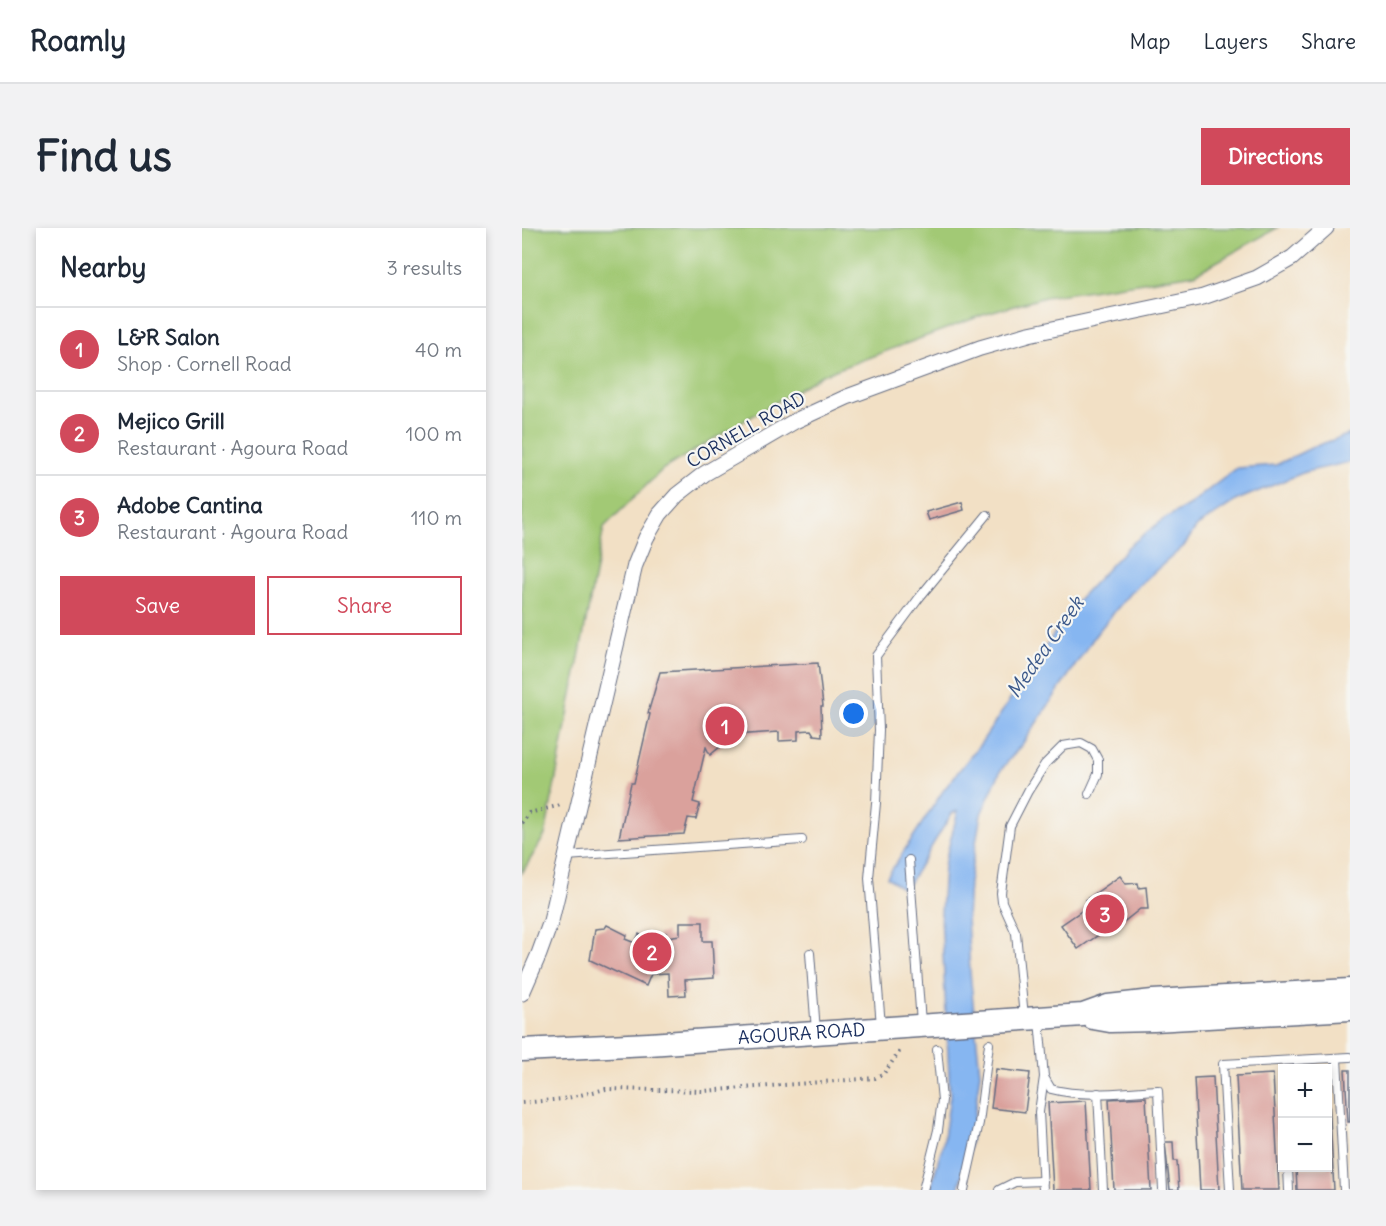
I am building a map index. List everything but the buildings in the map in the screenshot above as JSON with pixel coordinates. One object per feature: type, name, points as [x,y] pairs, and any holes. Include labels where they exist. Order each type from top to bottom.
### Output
[{"type":"main road","name":"AGOURA ROAD","points":[[522,1050],[1031,1019],[1083,1015],[1107,1006],[1153,1001],[1350,990]]},
{"type":"main road","name":"AGOURA ROAD","points":[[1083,1015],[1110,1021],[1350,1009]]},
{"type":"street","name":"CORNELL ROAD","points":[[522,993],[540,954],[551,921],[635,566],[646,538],[660,514],[677,495],[704,474],[795,421],[847,397],[980,348],[1029,334],[1203,297],[1257,279],[1292,258],[1326,228]]},
{"type":"lane","points":[[881,1028],[868,878],[876,803],[879,740],[876,656],[919,598],[987,515]]},
{"type":"lane","points":[[1089,794],[1098,774],[1098,760],[1092,749],[1081,743],[1063,746],[1045,764],[1028,791],[1011,826],[1000,893],[1016,933],[1044,1077],[1051,1089],[1063,1092],[1158,1090],[1163,1190]]},
{"type":"lane","points":[[566,856],[802,840]]},
{"type":"lane","points":[[909,860],[921,1026]]},
{"type":"lane","points":[[810,953],[816,1033]]},
{"type":"lane","points":[[964,1190],[979,1123],[988,1044]]},
{"type":"lane","points":[[923,1190],[938,1130],[942,1100],[937,1049]]},
{"type":"lane","points":[[1230,1190],[1223,1065],[1350,1057]]},
{"type":"lane","points":[[1337,1058],[1344,1190]]},
{"type":"lane","points":[[1043,1190],[1040,1112],[1044,1077]]},
{"type":"lane","points":[[1098,1093],[1103,1190]]},
{"type":"lane","points":[[1288,1172],[1289,1190]]},
{"type":"lane","points":[[999,1190],[1015,1182],[1043,1181]]},
{"type":"path","points":[[522,823],[529,813],[579,800]]},
{"type":"path","points":[[522,1103],[563,1099],[614,1088],[704,1091],[875,1078],[884,1073],[900,1052]]},
{"type":"green space","points":[[522,228],[1277,228],[1195,274],[1045,297],[983,315],[822,375],[663,469],[604,527],[545,835],[522,873]]},
{"type":"water","points":[[1350,434],[1350,462],[1305,472],[1237,500],[1197,526],[1184,546],[1130,593],[1097,633],[1023,743],[1001,770],[981,814],[969,882],[967,918],[970,972],[980,1073],[971,1140],[958,1190],[930,1190],[943,1144],[950,1096],[941,914],[944,865],[958,811],[952,813],[905,890],[887,877],[943,791],[981,743],[1074,604],[1129,546],[1237,468],[1276,465],[1313,447]]},
{"type":"place","name":"L&R Salon","points":[[725,726]]},
{"type":"place","name":"Adobe Cantina","points":[[1105,914]]},
{"type":"place","name":"Mejico Grill","points":[[652,952]]},
{"type":"water label","name":"Medea Creek","points":[[1045,647]]}]
